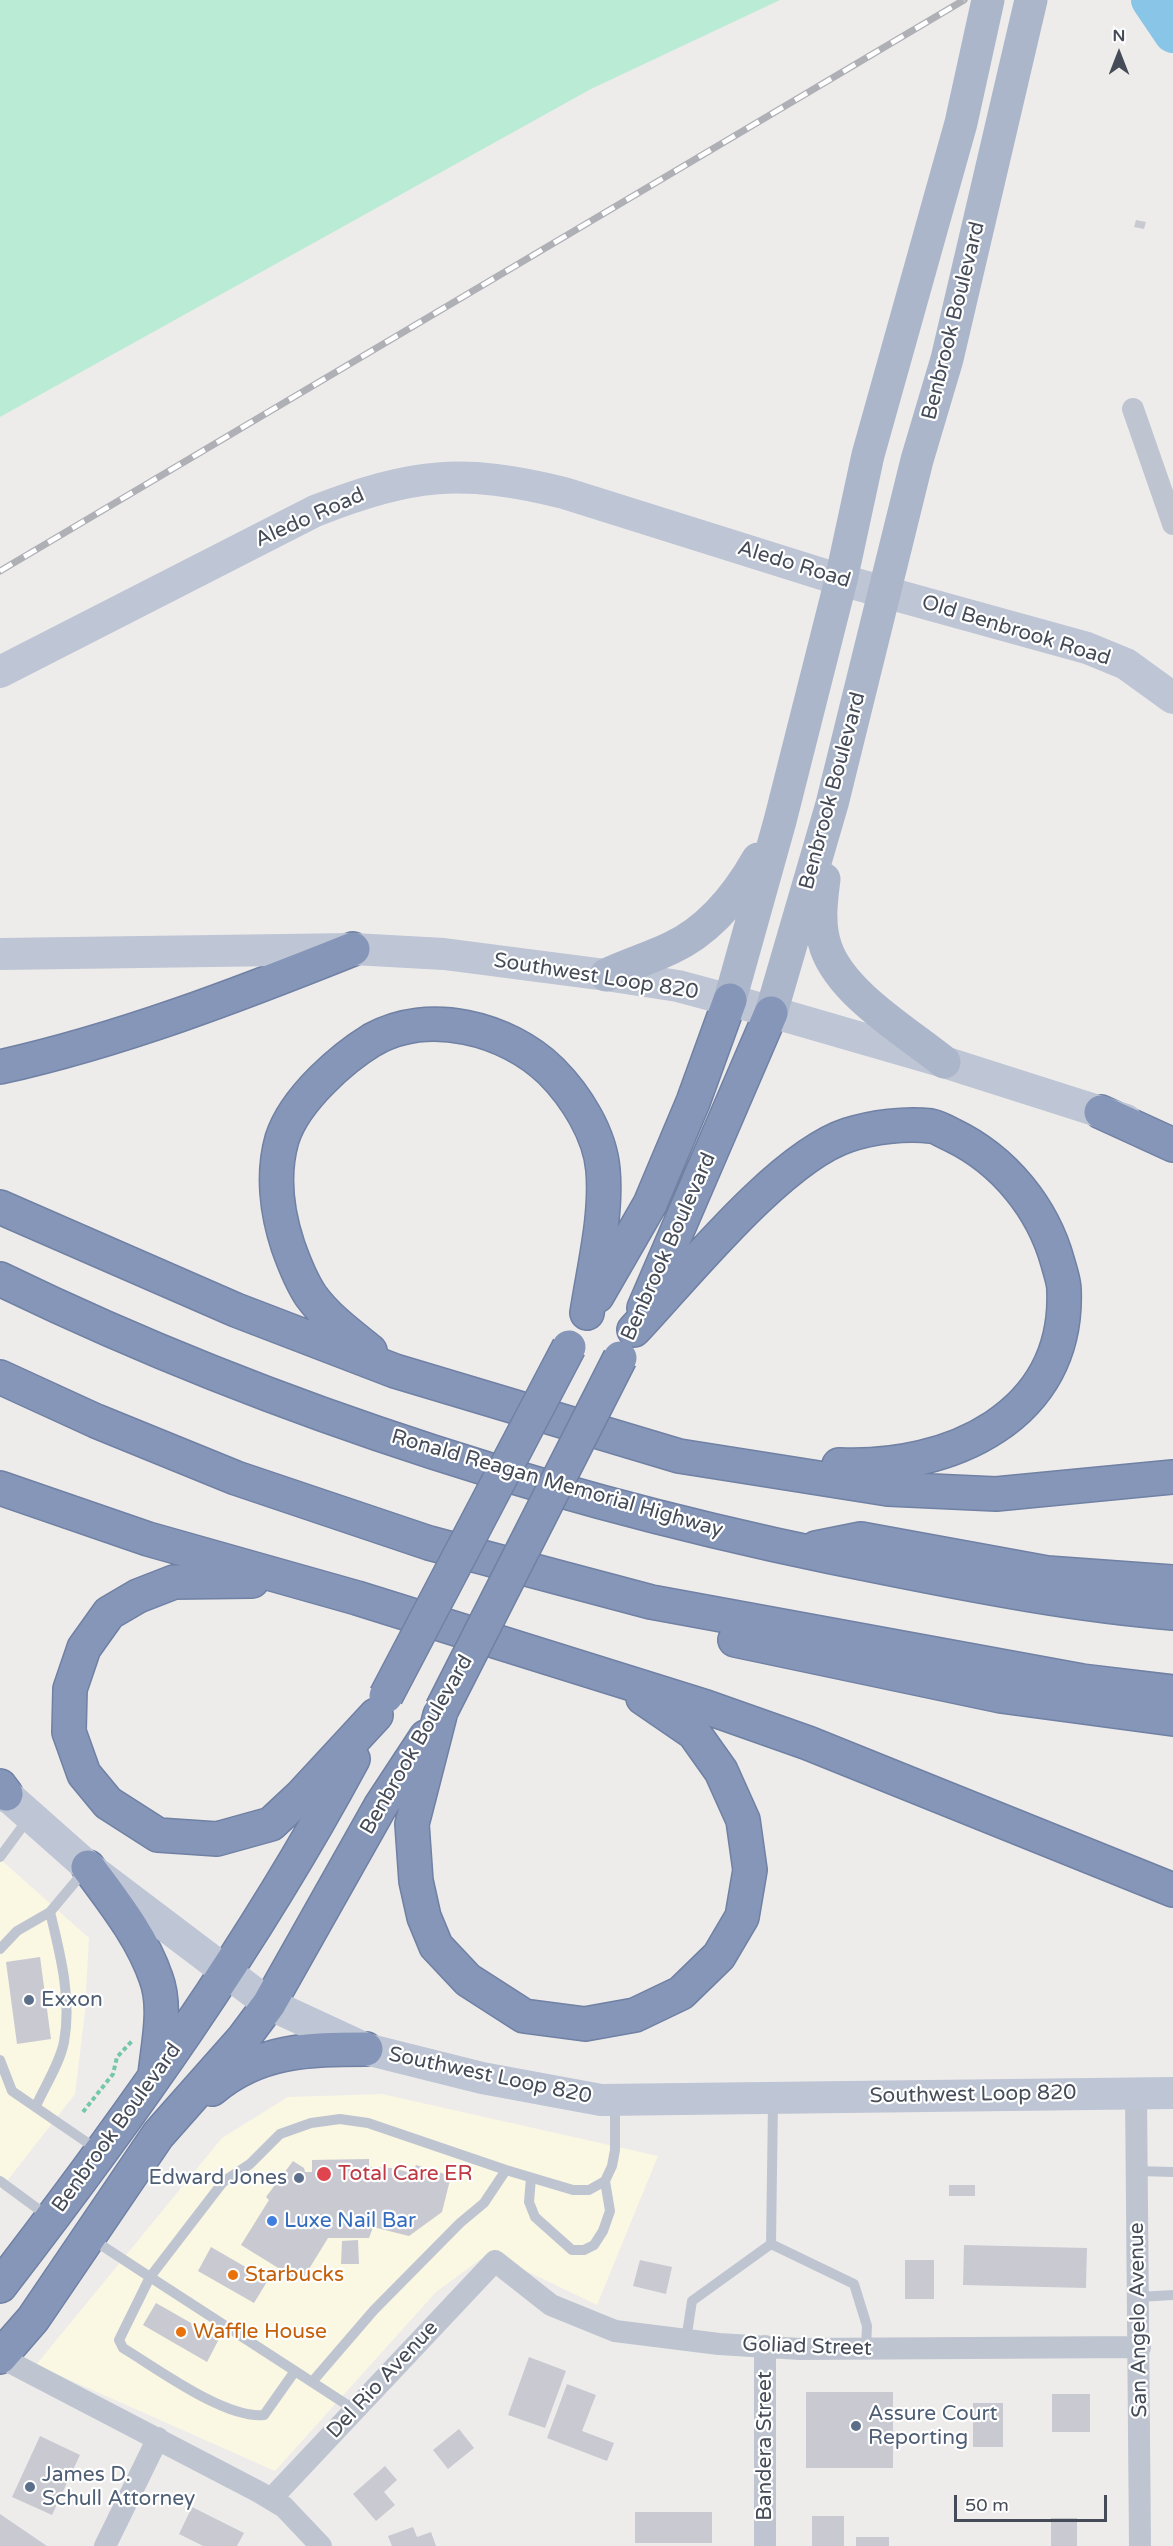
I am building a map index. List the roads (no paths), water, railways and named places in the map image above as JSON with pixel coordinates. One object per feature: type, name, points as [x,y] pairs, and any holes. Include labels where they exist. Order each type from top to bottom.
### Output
[{"type":"highway","points":[[0,1067],[65,1052],[267,983],[353,949]]},
{"type":"highway","name":"Benbrook Boulevard","points":[[0,2286],[154,2080],[283,1881],[381,1706],[587,1313],[650,1204],[693,1102],[730,1000]]},
{"type":"highway","name":"Benbrook Boulevard","points":[[0,2357],[33,2319],[158,2135],[243,2038],[269,2004],[380,1807],[441,1712],[627,1344],[771,1013]]},
{"type":"highway","points":[[395,1371],[335,1324],[310,1295],[295,1265],[281,1225],[276,1188],[282,1139],[304,1099],[335,1067],[373,1040],[413,1027],[457,1026],[502,1037],[539,1059],[568,1088],[591,1126],[603,1169],[601,1220],[587,1313]]},
{"type":"highway","points":[[1101,1112],[1173,1145]]},
{"type":"highway","points":[[627,1344],[767,1190],[807,1157],[848,1135],[899,1125],[933,1126],[968,1143],[1009,1175],[1032,1204],[1053,1245],[1064,1289],[1060,1332],[1048,1368],[1027,1397],[1004,1421],[970,1443],[933,1457],[881,1465],[764,1459],[718,1464]]},
{"type":"highway","points":[[0,1207],[236,1310],[395,1371],[680,1456],[718,1464],[888,1488],[996,1494],[1173,1477]]},
{"type":"highway","name":"Ronald Reagan Memorial Highway","points":[[0,1279],[220,1376],[306,1408],[466,1461],[632,1511],[798,1551],[1019,1594],[1173,1613]]},
{"type":"highway","points":[[0,1377],[96,1421],[236,1478],[429,1543],[651,1602],[1083,1681],[1173,1692]]},
{"type":"highway","points":[[0,1488],[148,1539],[357,1598],[622,1683],[706,1707],[808,1743],[1173,1890]]},
{"type":"highway","points":[[798,1551],[861,1539],[1047,1573],[1173,1582]]},
{"type":"highway","points":[[288,1580],[174,1582],[138,1596],[109,1613],[84,1648],[70,1689],[69,1732],[84,1774],[108,1803],[158,1835],[217,1839],[271,1824],[301,1797],[381,1706]]},
{"type":"highway","points":[[651,1602],[680,1629],[1001,1696],[1173,1719]]},
{"type":"highway","points":[[441,1712],[412,1824],[416,1881],[424,1917],[436,1946],[468,1980],[524,2016],[585,2024],[635,2015],[681,1993],[719,1956],[742,1917],[750,1870],[743,1820],[721,1771],[694,1733],[622,1683]]},
{"type":"highway","points":[[88,1866],[132,1929],[157,1979],[161,2013],[154,2080]]},
{"type":"highway","points":[[158,2135],[231,2074],[271,2058],[308,2049],[366,2049]]},
{"type":"main road","name":"Benbrook Boulevard","points":[[730,1000],[780,821],[841,580],[868,455],[961,123],[988,0]]},
{"type":"main road","name":"Benbrook Boulevard","points":[[771,1013],[832,804],[918,460],[946,359],[1031,0]]},
{"type":"main road","name":"Aledo Road","points":[[0,672],[315,511],[365,492],[403,482],[450,476],[521,482],[564,493],[885,592]]},
{"type":"main road","name":"Old Benbrook Road","points":[[885,592],[1087,648],[1126,664],[1173,698]]},
{"type":"main road","points":[[832,804],[821,910],[826,947],[832,962],[856,992],[944,1062]]},
{"type":"main road","points":[[606,975],[674,947],[706,925],[741,890],[780,821]]},
{"type":"main road","name":"Southwest Loop 820","points":[[0,954],[353,949],[444,954],[678,986],[944,1062],[1173,1134]]},
{"type":"main road","name":"Southwest Loop 820","points":[[2,1790],[88,1866],[269,2004],[366,2049],[482,2078],[601,2100],[1173,2093]]},
{"type":"street","points":[[1132,409],[1173,524]]},
{"type":"street","name":"San Angelo Avenue","points":[[1136,2093],[1140,2546]]},
{"type":"street","name":"Goliad Street","points":[[495,2261],[551,2305],[615,2331],[686,2340],[800,2349],[1140,2347]]},
{"type":"street","name":"Del Rio Avenue","points":[[271,2499],[495,2261]]},
{"type":"street","name":"Bandera Street","points":[[765,2346],[765,2546]]},
{"type":"street","points":[[0,2357],[271,2499],[284,2507],[321,2546]]},
{"type":"street","points":[[105,2546],[158,2438]]},
{"type":"lane","points":[[0,1857],[31,1816]]},
{"type":"lane","points":[[0,1948],[17,1931],[50,1912],[88,1866]]},
{"type":"lane","points":[[36,2106],[64,2043],[66,2004],[61,1959],[50,1912]]},
{"type":"lane","points":[[0,2060],[12,2091],[100,2152]]},
{"type":"lane","points":[[771,2244],[773,2098]]},
{"type":"lane","points":[[531,2178],[529,2202],[535,2217],[572,2250],[584,2250],[594,2245],[603,2231],[610,2211],[605,2181],[612,2166],[615,2150],[615,2099]]},
{"type":"lane","points":[[295,2371],[264,2415],[249,2416],[227,2409],[123,2348],[119,2340],[150,2277],[223,2182],[250,2164],[280,2134],[311,2122],[340,2119],[368,2122],[506,2170],[573,2190],[589,2190],[605,2181]]},
{"type":"lane","points":[[312,2382],[381,2302],[460,2223],[484,2203],[506,2170]]},
{"type":"lane","points":[[1137,2171],[1173,2172]]},
{"type":"lane","points":[[0,2181],[52,2219]]},
{"type":"lane","points":[[89,2237],[355,2410]]},
{"type":"lane","points":[[686,2340],[692,2301],[771,2244]]},
{"type":"lane","points":[[771,2244],[854,2284],[867,2326],[866,2349]]},
{"type":"lane","points":[[1139,2296],[1173,2295]]},
{"type":"waterway","points":[[1150,0],[1173,34]]},
{"type":"railway","points":[[0,571],[964,0]]},
{"type":"place","name":"Exxon","points":[[29,2000]]},
{"type":"place","name":"Total Care ER","points":[[324,2174]]},
{"type":"place","name":"Edward Jones","points":[[299,2178]]},
{"type":"place","name":"Luxe Nail Bar","points":[[272,2221]]},
{"type":"place","name":"Starbucks","points":[[233,2275]]},
{"type":"place","name":"Waffle House","points":[[181,2332]]},
{"type":"place","name":"Assure Court Reporting","points":[[856,2426]]},
{"type":"place","name":"James D. Schull Attorney","points":[[30,2487]]}]
